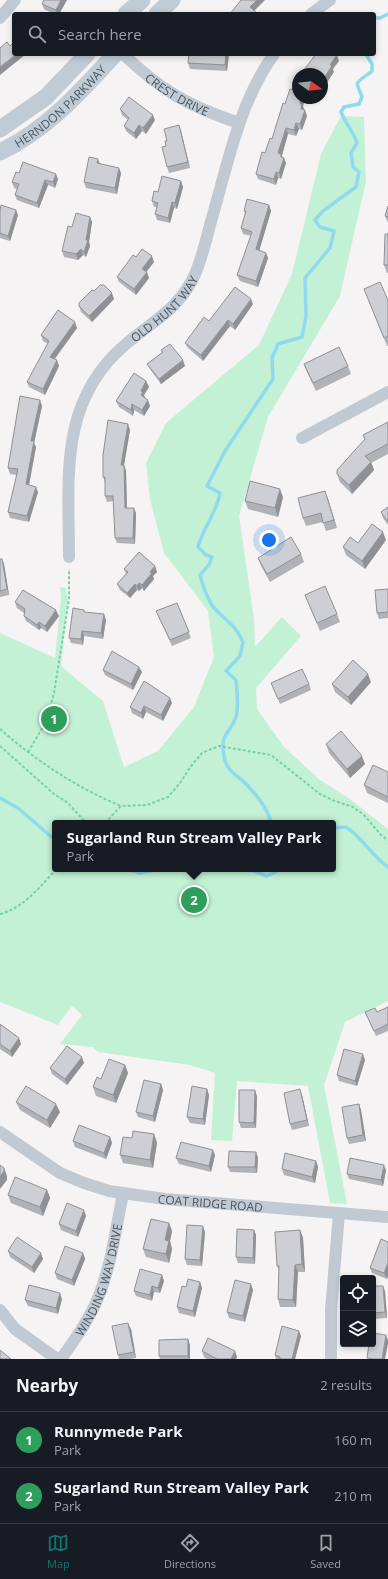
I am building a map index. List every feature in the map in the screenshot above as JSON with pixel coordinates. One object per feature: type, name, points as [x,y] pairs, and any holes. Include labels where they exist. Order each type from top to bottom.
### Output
[{"type":"main road","points":[[128,12],[142,0]]},
{"type":"main road","points":[[159,12],[172,0]]},
{"type":"main road","name":"HERNDON PARKWAY","points":[[0,129],[46,97],[85,56]]},
{"type":"main road","name":"HERNDON PARKWAY","points":[[0,152],[24,139],[57,114],[113,56]]},
{"type":"street","points":[[0,18],[15,0]]},
{"type":"street","points":[[314,12],[330,0]]},
{"type":"street","name":"CREST DRIVE","points":[[125,56],[146,76],[166,91],[188,104],[239,123]]},
{"type":"street","name":"OLD HUNT WAY","points":[[69,557],[69,459],[77,417],[85,396],[108,361],[125,345],[162,317],[175,304],[187,288],[201,255],[239,123],[253,88],[273,56]]},
{"type":"street","points":[[302,438],[388,392]]},
{"type":"street","name":"COAT RIDGE ROAD","points":[[0,1132],[60,1173],[84,1183],[123,1194],[388,1217]]},
{"type":"street","name":"WINDING WAY DRIVE","points":[[61,1359],[89,1316],[100,1294],[107,1271],[123,1194]]},
{"type":"street","points":[[331,1359],[332,1310],[339,1213]]},
{"type":"street","points":[[0,1310],[15,1329],[57,1359]]},
{"type":"path","points":[[28,752],[46,722],[54,693],[69,599],[69,557]]},
{"type":"path","points":[[0,729],[28,752],[98,796],[121,806],[147,804],[168,796],[180,783],[190,766],[202,753],[219,746],[271,755],[320,794],[353,807],[364,815],[381,835],[388,840]]},
{"type":"path","points":[[0,746],[54,794],[68,803],[83,820]]},
{"type":"path","points":[[109,820],[121,806]]},
{"type":"path","points":[[0,914],[11,911],[21,904],[54,872]]},
{"type":"green space","points":[[341,116],[364,117],[366,181],[340,296],[268,417],[239,516],[254,619],[255,647],[282,617],[301,636],[256,688],[257,709],[284,747],[320,780],[350,799],[388,829],[388,1001],[345,1022],[324,1085],[347,1204],[330,1203],[308,1086],[237,1081],[232,1141],[211,1140],[215,1073],[190,1065],[98,1052],[93,1047],[60,1044],[82,1015],[72,1006],[58,1025],[0,1002],[0,633],[55,658],[61,598],[60,587],[66,588],[68,601],[61,666],[103,701],[124,767],[158,751],[194,707],[214,657],[208,611],[164,553],[150,499],[146,463],[166,423],[259,345],[292,274],[321,154]]},
{"type":"building","points":[[44,0],[61,0],[56,10],[42,4]]},
{"type":"building","points":[[241,0],[257,0],[250,7],[256,12],[232,12]]},
{"type":"building","points":[[7,42],[10,46],[12,44],[12,56],[14,56],[0,67],[0,48]]},
{"type":"building","points":[[189,56],[226,56],[225,65],[188,63]]},
{"type":"building","points":[[314,56],[336,56],[330,65],[332,66],[328,72],[328,68],[306,68]]},
{"type":"building","points":[[290,89],[292,90],[292,104],[302,104],[301,109],[305,110],[300,124],[296,123],[294,130],[286,128],[278,153],[284,158],[279,173],[276,172],[274,179],[256,174],[262,152],[265,153],[270,138],[272,139],[283,103],[285,104]]},
{"type":"building","points":[[129,97],[153,115],[143,128],[139,125],[134,133],[124,126],[129,118],[120,109]]},
{"type":"building","points":[[179,125],[188,162],[167,167],[162,147],[166,146],[165,141],[167,141],[164,129]]},
{"type":"building","points":[[89,157],[98,159],[97,163],[119,168],[115,188],[84,182]]},
{"type":"building","points":[[23,162],[56,174],[53,182],[45,180],[37,203],[15,195],[19,184],[12,182],[16,172],[19,173]]},
{"type":"building","points":[[162,176],[181,181],[175,203],[172,202],[168,218],[155,214],[158,203],[152,201],[154,191],[158,192]]},
{"type":"building","points":[[247,199],[269,205],[256,249],[266,253],[256,281],[237,275],[252,232],[241,228],[246,211],[244,211]]},
{"type":"building","points":[[1,205],[16,210],[8,236],[0,233]]},
{"type":"building","points":[[388,206],[388,217],[385,216]]},
{"type":"building","points":[[76,213],[90,217],[86,240],[88,240],[84,252],[81,249],[76,254],[62,251],[68,226],[72,227]]},
{"type":"building","points":[[385,234],[388,234],[388,265],[384,265]]},
{"type":"building","points":[[142,249],[152,256],[142,269],[147,272],[134,289],[117,277],[133,255],[136,257]]},
{"type":"building","points":[[380,282],[388,300],[388,336],[384,338],[364,289]]},
{"type":"building","points":[[100,285],[104,285],[112,293],[89,316],[79,306],[79,303],[92,290],[94,291]]},
{"type":"building","points":[[235,287],[251,299],[233,324],[228,320],[201,355],[185,343],[204,317],[209,321]]},
{"type":"building","points":[[58,310],[75,322],[50,357],[57,360],[43,389],[27,382],[49,341],[41,335]]},
{"type":"building","points":[[170,344],[183,360],[159,379],[147,364],[163,352],[161,350]]},
{"type":"building","points":[[339,347],[348,366],[313,383],[304,364]]},
{"type":"building","points":[[134,373],[146,381],[141,391],[143,392],[141,395],[148,400],[142,410],[132,404],[131,410],[116,401]]},
{"type":"building","points":[[20,396],[40,400],[31,441],[34,441],[26,484],[36,487],[27,516],[8,512],[18,469],[8,468]]},
{"type":"building","points":[[108,420],[128,424],[121,465],[124,465],[125,508],[134,508],[133,538],[115,538],[113,496],[105,496],[103,455]]},
{"type":"building","points":[[388,422],[388,444],[365,456],[371,462],[349,485],[337,474],[337,470],[365,439],[363,435]]},
{"type":"building","points":[[250,481],[280,489],[275,508],[245,501]]},
{"type":"building","points":[[325,491],[334,520],[323,523],[321,513],[303,518],[298,498]]},
{"type":"building","points":[[388,507],[388,522],[381,512]]},
{"type":"building","points":[[372,524],[383,532],[362,561],[343,547],[350,537],[358,543]]},
{"type":"building","points":[[291,537],[301,554],[267,574],[258,558]]},
{"type":"building","points":[[139,552],[155,566],[150,572],[152,573],[142,585],[139,583],[137,586],[135,584],[127,593],[117,584],[128,572],[124,569]]},
{"type":"building","points":[[0,559],[2,559],[7,589],[0,591]]},
{"type":"building","points":[[325,586],[337,614],[317,623],[305,595]]},
{"type":"building","points":[[388,589],[388,612],[377,613],[375,590]]},
{"type":"building","points":[[23,590],[56,610],[45,626],[39,622],[37,625],[24,616],[25,609],[15,602]]},
{"type":"building","points":[[177,603],[189,632],[170,640],[156,611]]},
{"type":"building","points":[[73,608],[84,610],[84,612],[104,614],[101,633],[82,631],[81,639],[69,638]]},
{"type":"building","points":[[112,651],[139,667],[131,684],[103,670]]},
{"type":"building","points":[[353,660],[368,674],[348,697],[332,684]]},
{"type":"building","points":[[302,669],[309,684],[278,699],[271,683]]},
{"type":"building","points":[[144,681],[170,698],[161,715],[144,706],[141,713],[130,707]]},
{"type":"building","points":[[341,731],[362,756],[347,769],[326,744]]},
{"type":"building","points":[[373,765],[388,772],[388,797],[364,785]]},
{"type":"building","points":[[388,1007],[388,1024],[374,1031],[365,1012],[375,1008],[377,1012]]},
{"type":"building","points":[[0,1024],[19,1038],[10,1051],[0,1044]]},
{"type":"building","points":[[67,1046],[82,1057],[65,1079],[50,1068]]},
{"type":"building","points":[[344,1049],[363,1054],[355,1081],[337,1075]]},
{"type":"building","points":[[109,1059],[125,1065],[113,1095],[93,1087],[97,1077],[101,1079]]},
{"type":"building","points":[[144,1080],[161,1084],[153,1116],[136,1112]]},
{"type":"building","points":[[26,1086],[56,1104],[47,1120],[16,1102]]},
{"type":"building","points":[[192,1086],[207,1089],[203,1119],[187,1117]]},
{"type":"building","points":[[300,1089],[307,1120],[290,1124],[284,1093]]},
{"type":"building","points":[[239,1090],[255,1090],[254,1123],[239,1122]]},
{"type":"building","points":[[359,1104],[363,1135],[347,1138],[342,1107]]},
{"type":"building","points":[[79,1125],[110,1137],[104,1153],[73,1141]]},
{"type":"building","points":[[133,1131],[154,1134],[150,1160],[120,1155],[123,1137],[132,1138]]},
{"type":"building","points":[[181,1142],[213,1150],[209,1166],[176,1158]]},
{"type":"building","points":[[229,1151],[256,1152],[255,1167],[228,1167]]},
{"type":"building","points":[[285,1153],[316,1161],[312,1177],[282,1169]]},
{"type":"building","points":[[350,1158],[384,1165],[381,1180],[347,1174]]},
{"type":"building","points":[[0,1165],[4,1168],[4,1171],[0,1177]]},
{"type":"building","points":[[15,1177],[47,1190],[40,1207],[8,1195]]},
{"type":"building","points":[[67,1203],[84,1210],[76,1231],[59,1224]]},
{"type":"building","points":[[151,1219],[169,1223],[165,1240],[169,1241],[166,1254],[143,1249]]},
{"type":"building","points":[[187,1225],[203,1226],[200,1260],[185,1259]]},
{"type":"building","points":[[237,1229],[254,1230],[253,1258],[236,1257]]},
{"type":"building","points":[[300,1230],[302,1264],[295,1265],[293,1300],[278,1299],[279,1266],[277,1266],[275,1232]]},
{"type":"building","points":[[17,1237],[41,1253],[32,1267],[8,1251]]},
{"type":"building","points":[[381,1239],[388,1242],[388,1263],[384,1273],[370,1268]]},
{"type":"building","points":[[65,1246],[83,1253],[72,1280],[55,1273]]},
{"type":"building","points":[[140,1269],[162,1275],[158,1288],[152,1286],[150,1295],[134,1291]]},
{"type":"building","points":[[188,1279],[200,1282],[193,1311],[177,1307],[182,1286],[186,1287]]},
{"type":"building","points":[[235,1280],[251,1284],[243,1316],[227,1312]]},
{"type":"building","points":[[29,1285],[60,1293],[56,1308],[25,1300]]},
{"type":"building","points":[[376,1286],[383,1286],[385,1312],[376,1313]]},
{"type":"building","points":[[128,1323],[134,1352],[118,1355],[112,1326]]},
{"type":"building","points":[[282,1326],[299,1331],[292,1359],[280,1359],[280,1357],[275,1355]]},
{"type":"building","points":[[376,1333],[386,1335],[382,1359],[367,1358],[369,1347],[376,1347]]},
{"type":"building","points":[[208,1338],[235,1351],[231,1359],[217,1359],[202,1351]]},
{"type":"building","points":[[188,1339],[188,1356],[159,1356],[159,1340]]},
{"type":"building","points":[[0,1350],[11,1359],[0,1359]]},
{"type":"waterway","points":[[376,18],[380,18],[388,14]]},
{"type":"waterway","points":[[270,820],[260,801],[244,782],[231,771],[225,761],[223,748],[224,737],[234,723],[238,703],[236,680],[226,671],[240,656],[243,642],[233,627],[215,609],[208,597],[200,575],[209,565],[212,557],[206,555],[198,547],[216,507],[220,493],[207,486],[225,451],[273,379],[272,358],[278,344],[302,337],[306,316],[305,278],[330,248],[334,231],[320,227],[315,220],[323,211],[356,187],[359,172],[353,167],[351,153],[357,143],[341,112],[344,107],[359,104],[362,97],[357,84],[372,71],[372,64],[367,56]]},
{"type":"waterway","points":[[0,798],[18,808],[52,837]]},
{"type":"waterway","points":[[336,828],[346,827],[352,831],[377,858],[388,867]]},
{"type":"waterway","points":[[136,872],[145,872]]},
{"type":"waterway","points":[[256,872],[267,876],[275,872]]},
{"type":"place","name":"Runnymede Park","points":[[54,719]]},
{"type":"place","name":"Sugarland Run Stream Valley Park","points":[[194,900]]}]
